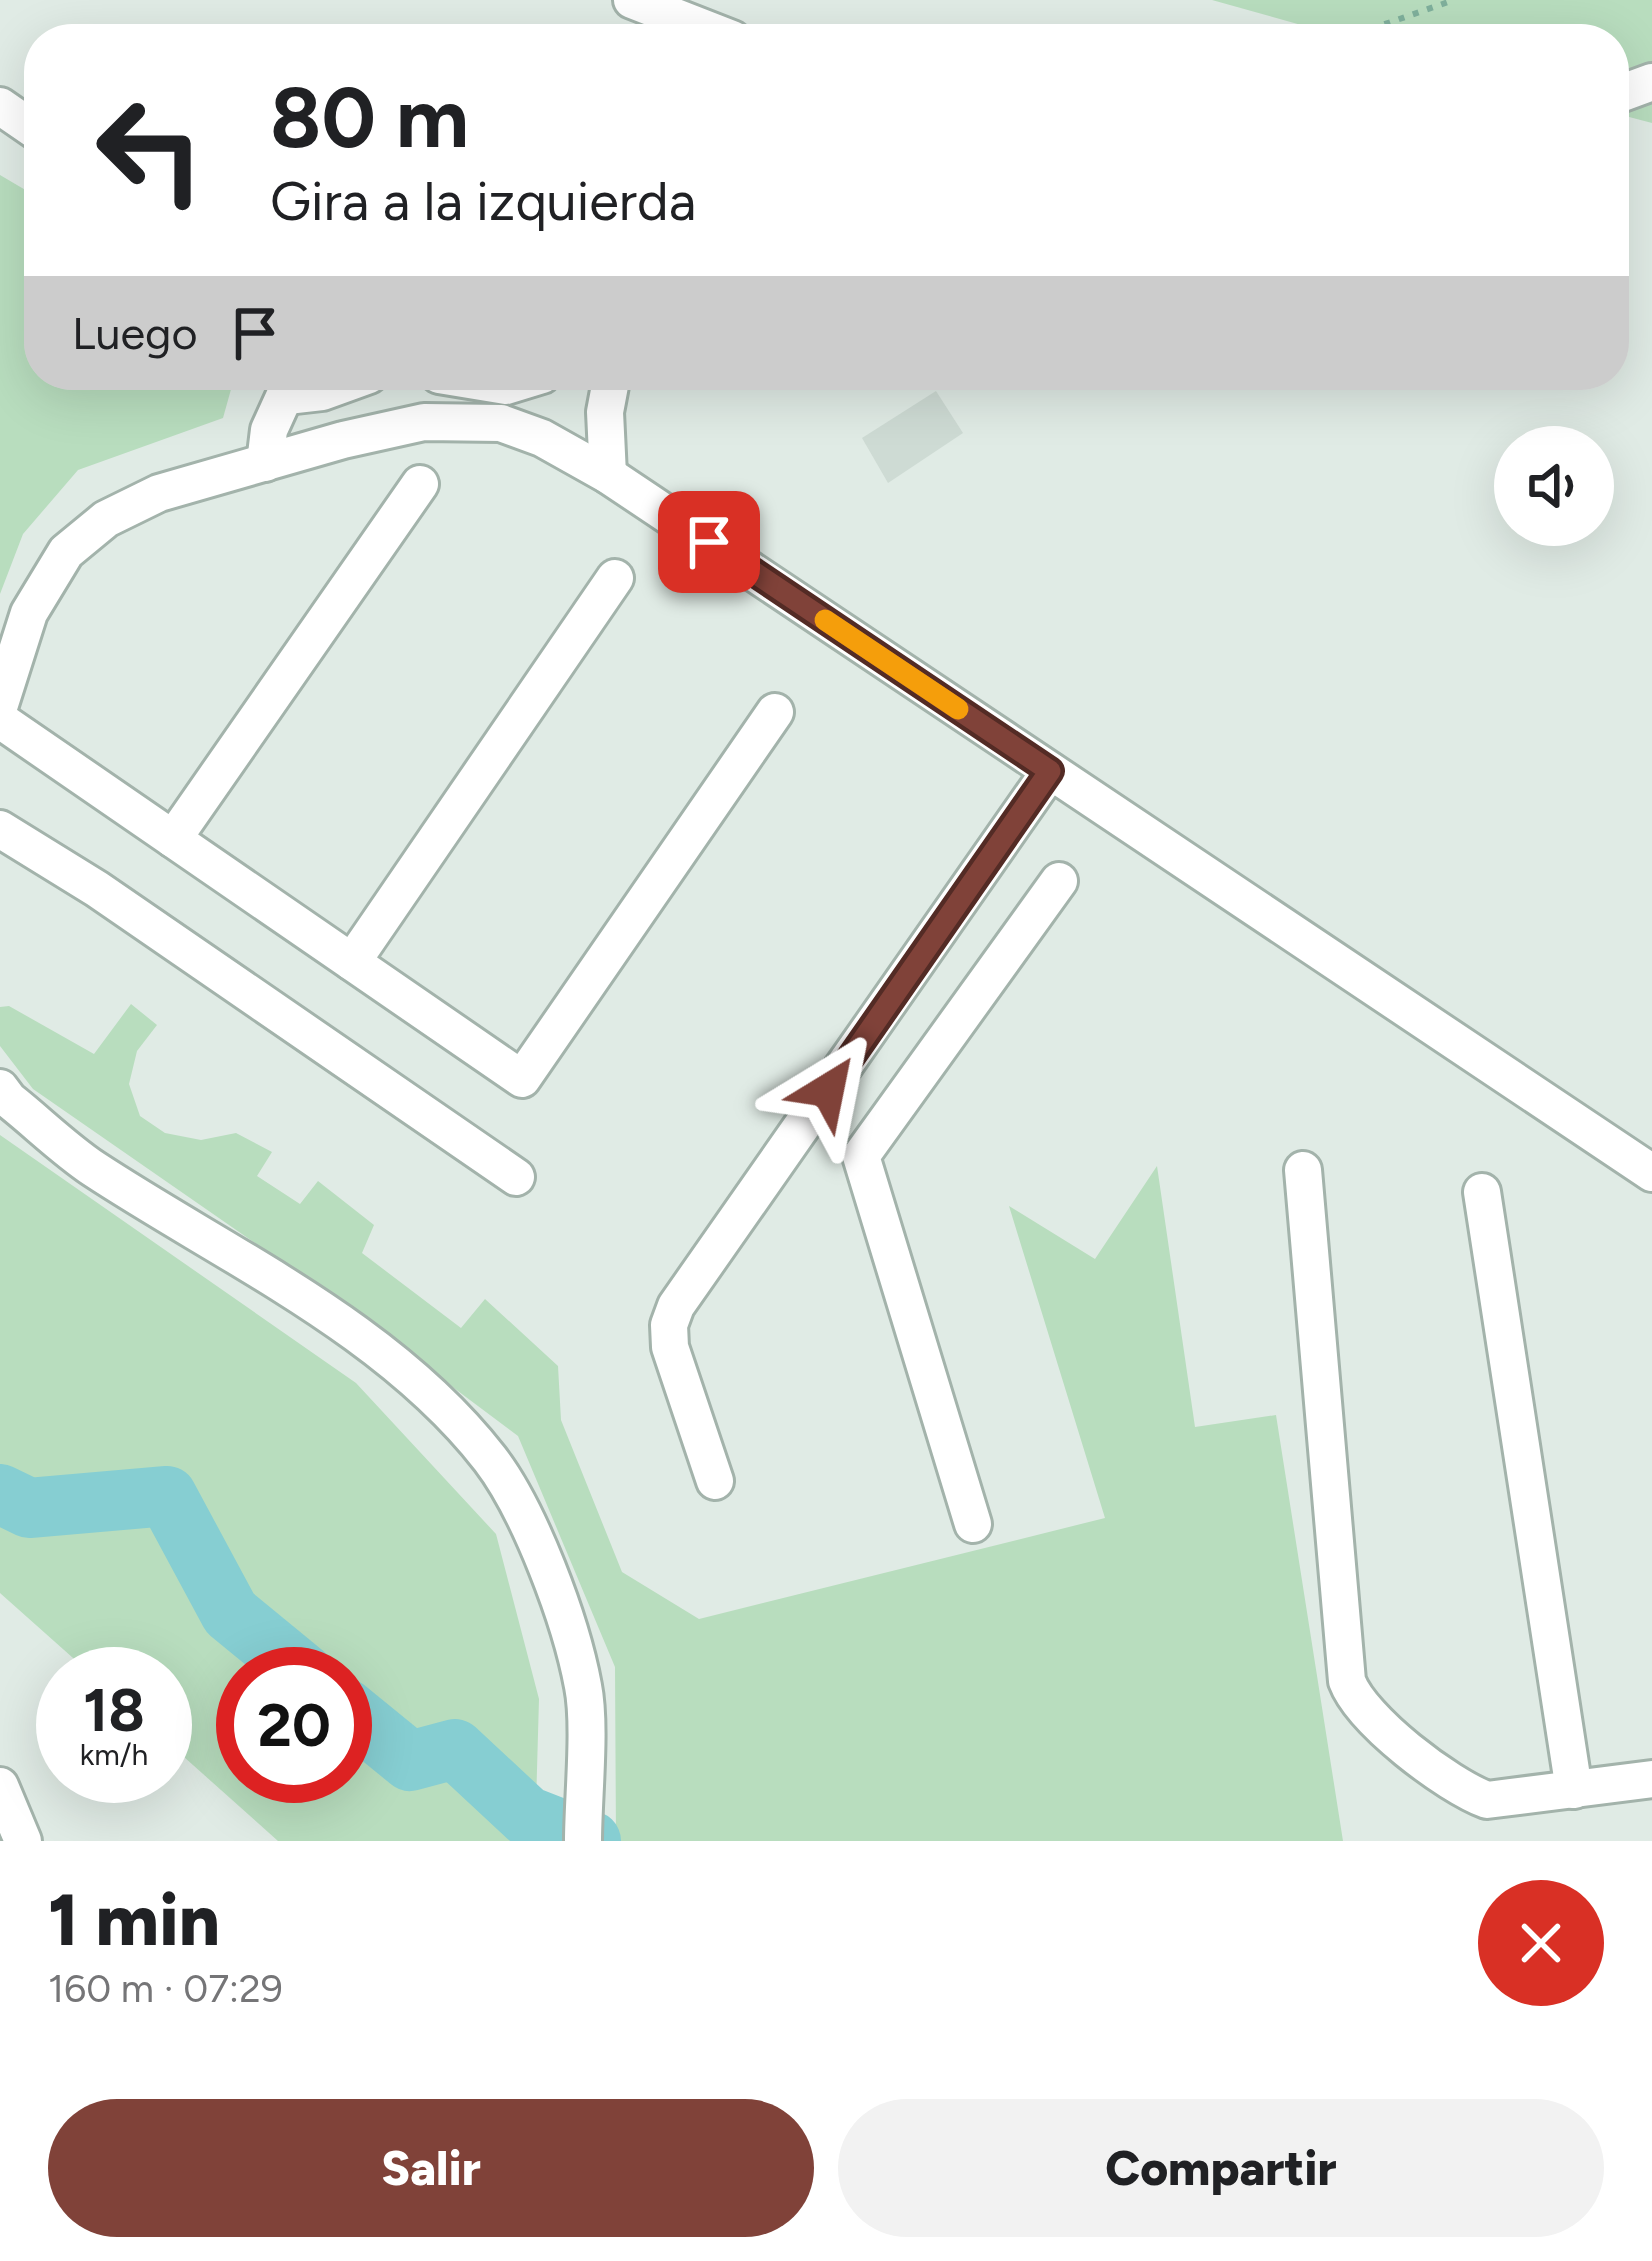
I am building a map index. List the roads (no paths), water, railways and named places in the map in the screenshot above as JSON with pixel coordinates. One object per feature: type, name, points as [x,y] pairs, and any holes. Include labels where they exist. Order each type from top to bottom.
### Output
[{"type":"street","points":[[632,0],[694,24]]},
{"type":"street","points":[[266,463],[269,430],[289,390]]},
{"type":"street","points":[[461,390],[467,401],[462,422]]},
{"type":"street","points":[[608,475],[605,412],[609,390]]},
{"type":"street","points":[[0,704],[29,613],[66,552],[106,519],[159,493],[424,422],[501,423],[542,438],[608,475],[1652,1173]]},
{"type":"street","points":[[173,839],[420,484]]},
{"type":"street","points":[[352,962],[615,578]]},
{"type":"street","points":[[0,720],[522,1079],[775,712]]},
{"type":"street","points":[[715,1480],[670,1347],[669,1325],[676,1306],[1050,771]]},
{"type":"street","points":[[0,829],[97,889],[516,1177]]},
{"type":"street","points":[[861,1156],[1059,881]]},
{"type":"street","points":[[0,1088],[88,1165],[356,1334],[437,1400],[492,1462],[534,1540],[566,1622],[584,1689],[583,1841]]},
{"type":"street","points":[[803,1127],[861,1156],[973,1524]]},
{"type":"street","points":[[1303,1170],[1347,1681],[1355,1703],[1469,1794],[1487,1800],[1652,1779]]},
{"type":"street","points":[[1482,1192],[1574,1790]]},
{"type":"street","points":[[0,1786],[23,1841]]},
{"type":"waterway","points":[[0,1494],[29,1508],[167,1496],[230,1613],[271,1647]]},
{"type":"waterway","points":[[372,1730],[410,1761],[455,1749],[527,1816],[591,1841]]}]
